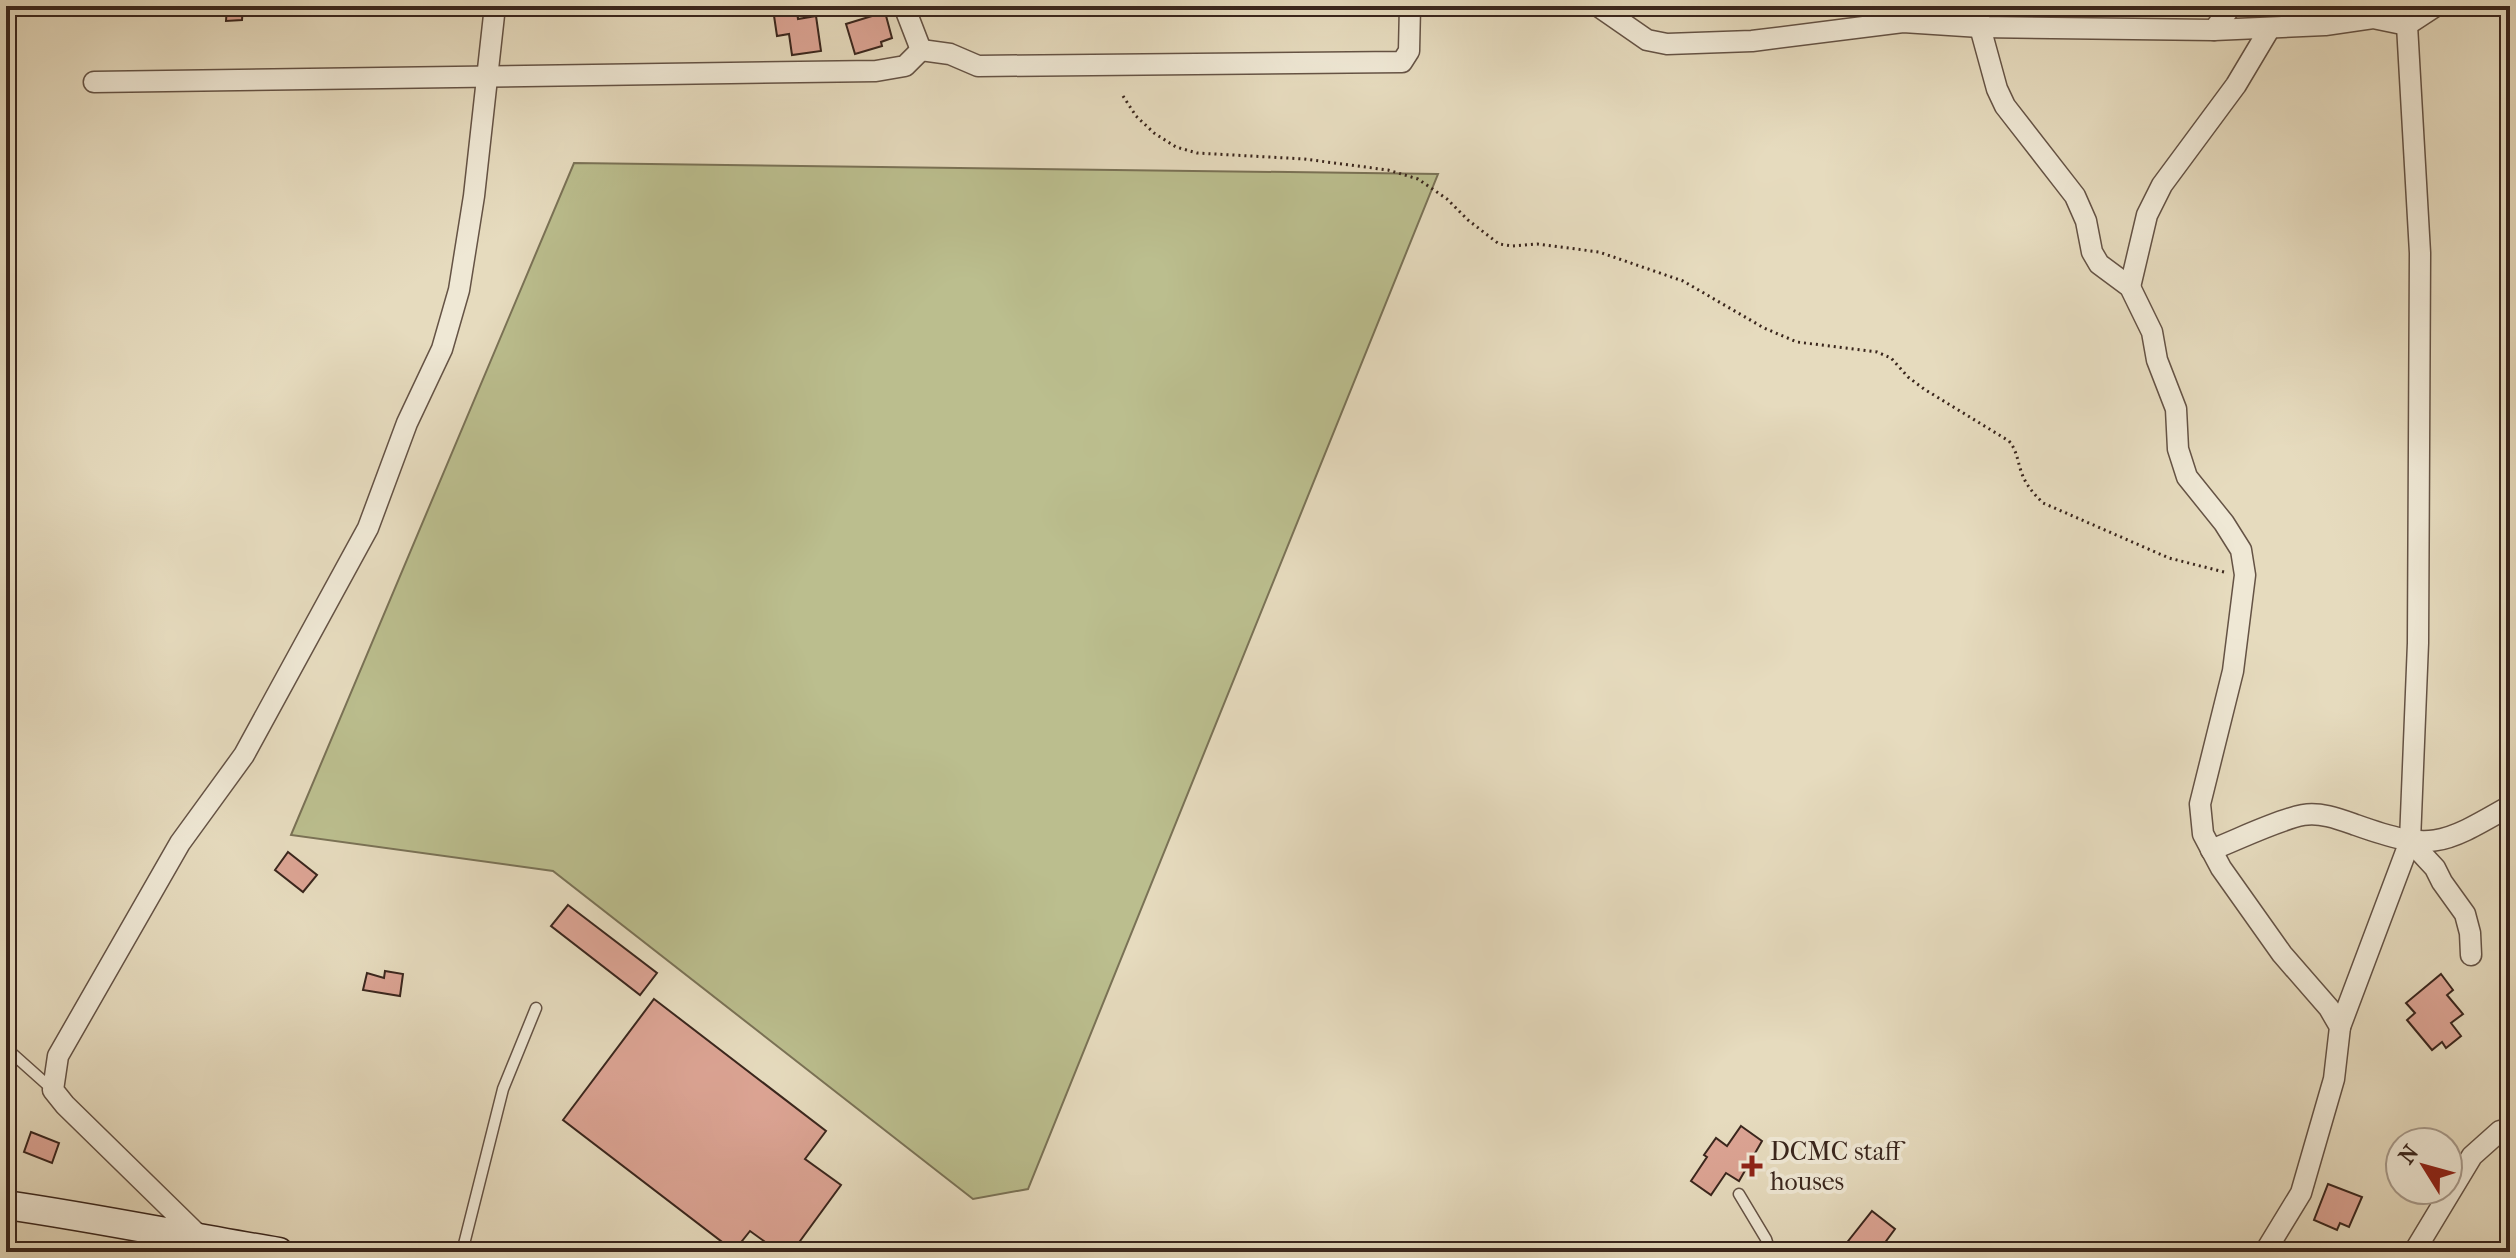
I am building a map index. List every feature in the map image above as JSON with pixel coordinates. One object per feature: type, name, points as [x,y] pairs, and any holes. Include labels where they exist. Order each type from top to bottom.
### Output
[{"type":"street","points":[[203,1240],[53,1090],[58,1056],[180,843],[244,755],[368,528],[407,423],[442,349],[459,290],[474,196],[495,6]]},
{"type":"street","points":[[904,6],[921,50]]},
{"type":"street","points":[[921,50],[950,54],[978,66],[1402,62],[1409,51],[1410,6]]},
{"type":"street","points":[[1598,6],[1647,40],[1667,44],[1752,41],[1903,22],[1980,27],[2214,30],[2325,25],[2373,18],[2407,25],[2436,6]]},
{"type":"street","points":[[1978,6],[1980,27],[1997,89],[2005,106],[2075,196],[2086,221],[2092,252],[2099,264],[2130,287],[2152,332],[2157,360],[2176,409],[2178,449],[2187,477],[2241,550],[2245,575],[2233,671],[2200,804],[2203,834],[2221,868],[2282,954],[2329,1008],[2340,1027]]},
{"type":"street","points":[[2214,30],[2231,6]]},
{"type":"street","points":[[2265,1252],[2277,1237],[2301,1193],[2334,1079],[2340,1027],[2410,841],[2418,643],[2420,253],[2407,25]]},
{"type":"street","points":[[2130,287],[2147,215],[2162,185],[2236,85],[2270,28]]},
{"type":"street","points":[[94,82],[876,71],[905,66],[921,50]]},
{"type":"street","points":[[2211,850],[2304,815],[2331,816],[2397,840],[2449,839],[2510,806]]},
{"type":"street","points":[[2410,841],[2435,868],[2465,914],[2471,955]]},
{"type":"street","points":[[2414,1252],[2472,1156],[2500,1131],[2510,1129]]},
{"type":"street","points":[[6,1205],[104,1219],[279,1252]]},
{"type":"lane","points":[[462,1252],[503,1089],[536,1008]]},
{"type":"lane","points":[[6,1048],[53,1090]]},
{"type":"lane","points":[[1739,1194],[1766,1239],[1770,1252]]},
{"type":"path","points":[[1123,96],[1145,125],[1176,147],[1197,153],[1304,159],[1388,170],[1418,179],[1438,192],[1499,244],[1537,244],[1599,252],[1683,281],[1764,328],[1797,342],[1877,352],[1891,358],[1924,389],[2009,441],[2017,452],[2020,470],[2029,488],[2043,503],[2169,558],[2212,571],[2245,575]]},
{"type":"green space","points":[[574,163],[1438,174],[1028,1189],[973,1199],[553,871],[291,835]]},
{"type":"building","points":[[227,6],[243,6],[242,20],[226,21]]},
{"type":"building","points":[[796,6],[798,19],[816,16],[821,51],[792,55],[789,34],[777,36],[773,9]]},
{"type":"building","points":[[885,12],[892,38],[881,42],[882,46],[855,54],[846,24]]},
{"type":"building","points":[[288,852],[317,875],[303,892],[275,870]]},
{"type":"building","points":[[568,905],[657,973],[640,995],[551,926]]},
{"type":"building","points":[[385,971],[403,974],[400,996],[363,990],[367,973],[384,978]]},
{"type":"building","points":[[2441,974],[2453,990],[2447,995],[2463,1014],[2451,1023],[2461,1036],[2446,1048],[2442,1042],[2432,1050],[2407,1020],[2415,1013],[2406,1003]]},
{"type":"building","points":[[654,999],[826,1131],[805,1159],[841,1185],[792,1252],[779,1252],[750,1231],[734,1251],[563,1120]]},
{"type":"building","points":[[1741,1126],[1762,1141],[1739,1181],[1726,1173],[1711,1195],[1691,1181],[1716,1138],[1727,1146]]},
{"type":"building","points":[[31,1132],[59,1143],[52,1163],[24,1152]]},
{"type":"building","points":[[2328,1184],[2362,1197],[2349,1227],[2340,1223],[2337,1230],[2314,1220]]},
{"type":"building","points":[[1872,1211],[1895,1229],[1878,1252],[1854,1252],[1845,1245]]},
{"type":"place","name":"DCMC staff houses","points":[[1752,1166]]}]
